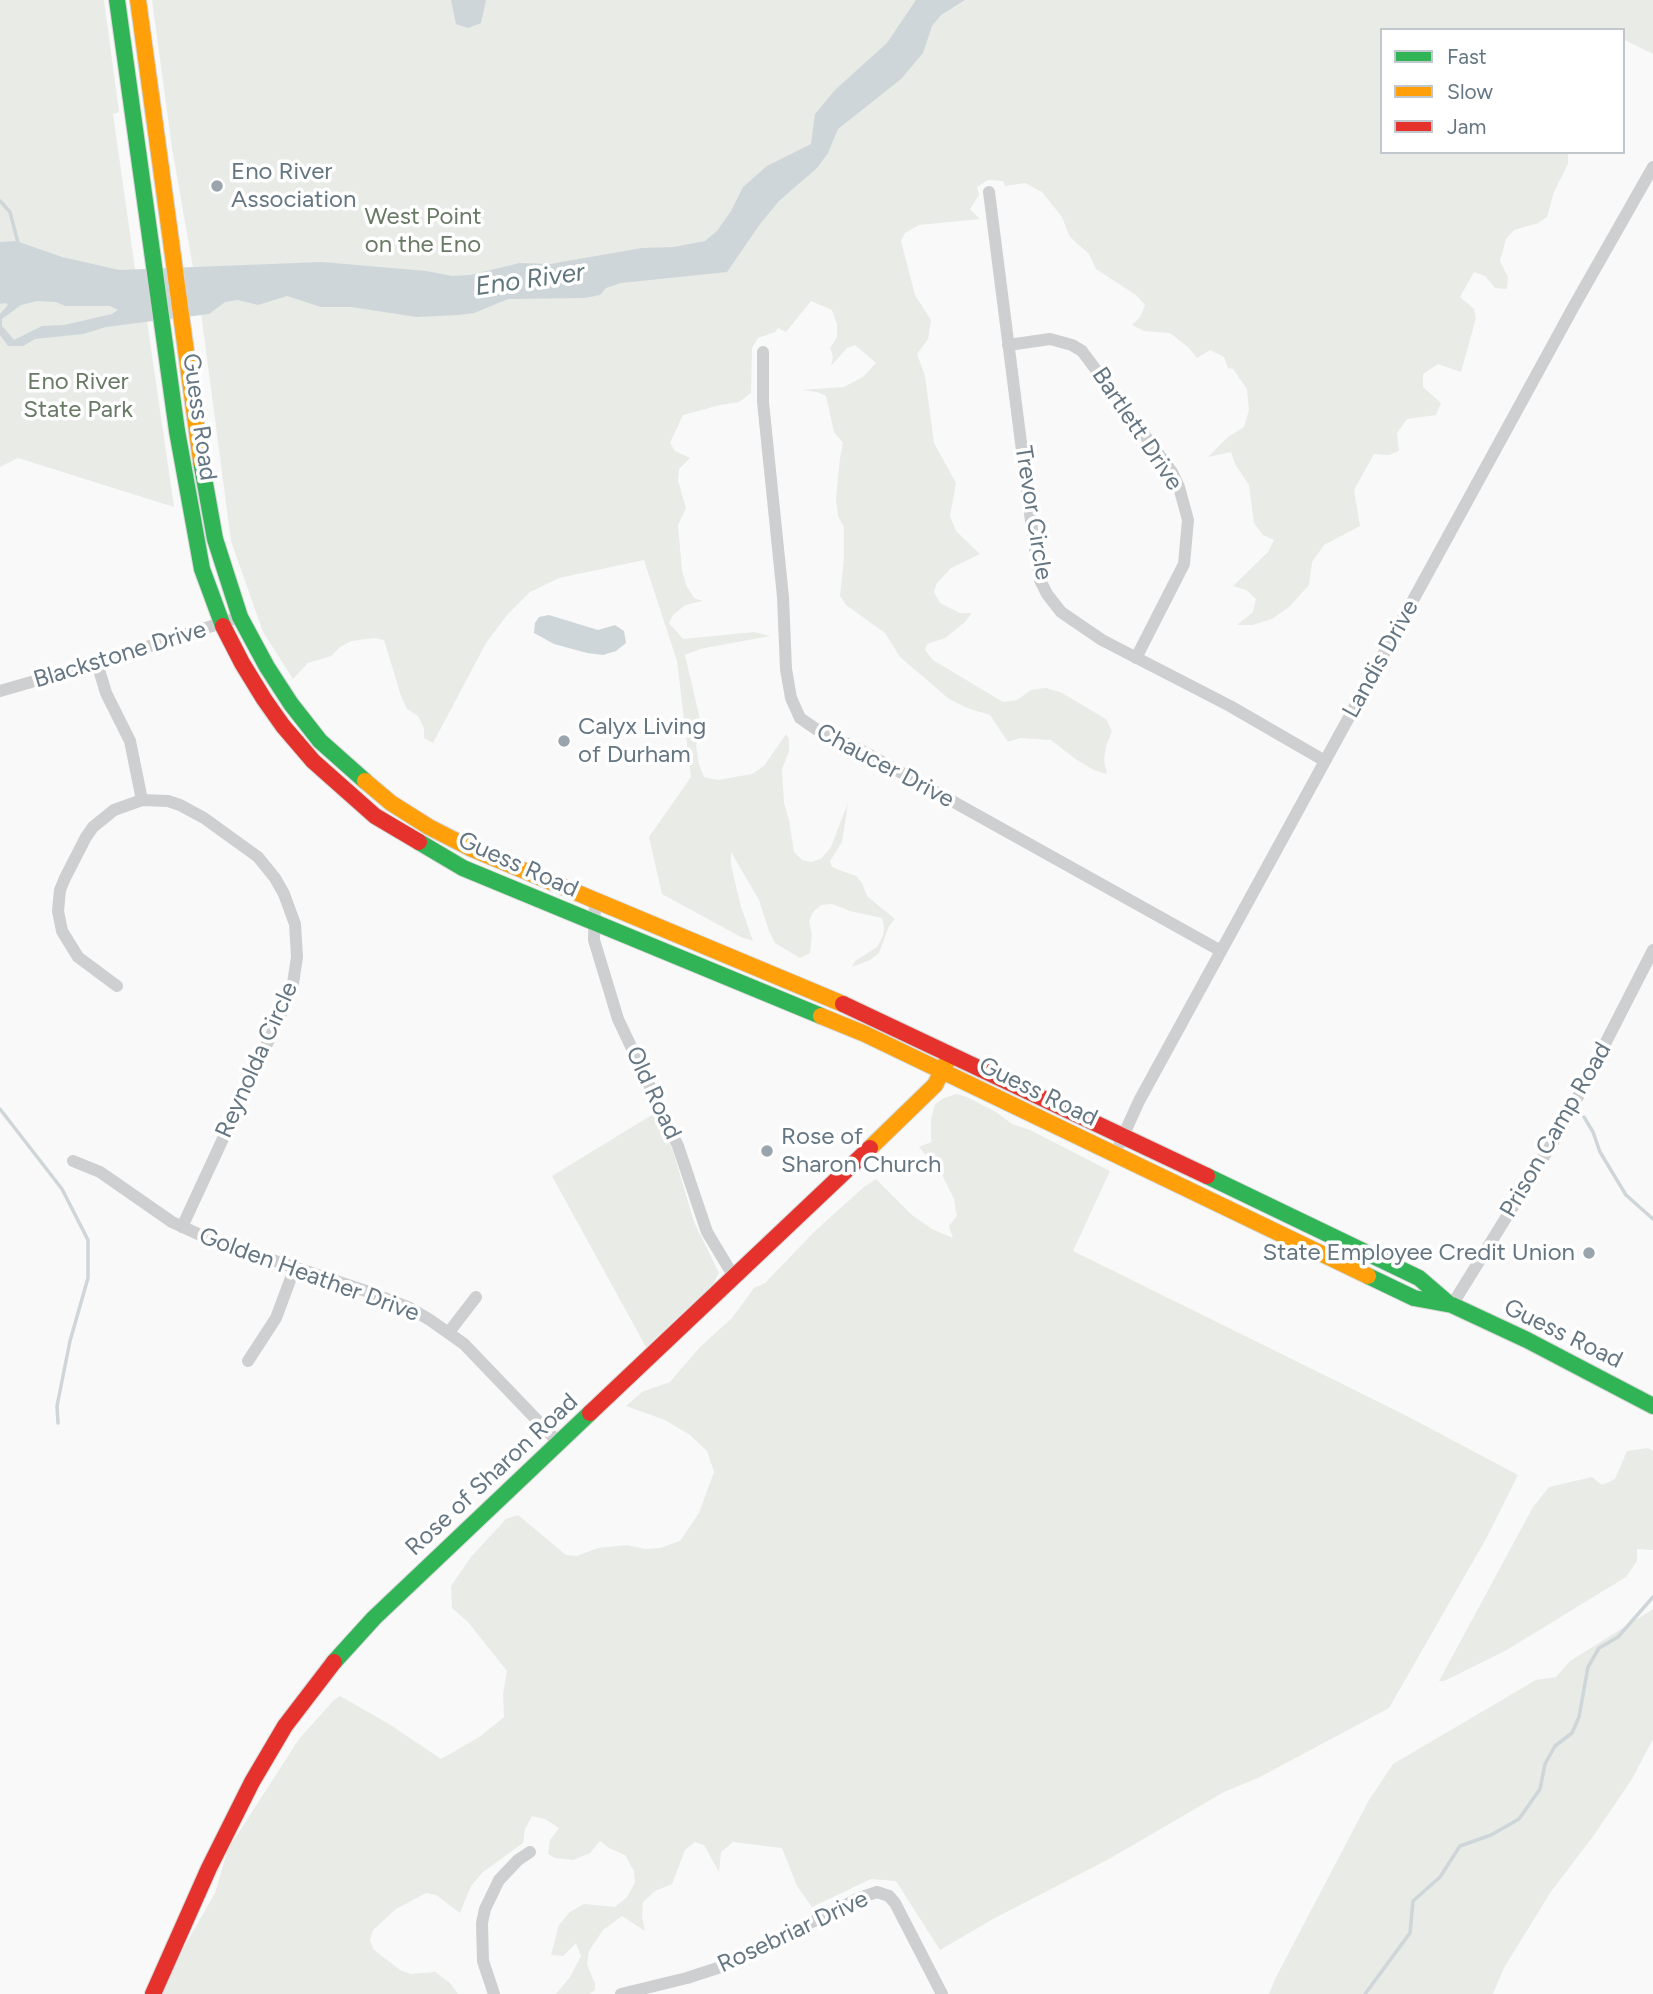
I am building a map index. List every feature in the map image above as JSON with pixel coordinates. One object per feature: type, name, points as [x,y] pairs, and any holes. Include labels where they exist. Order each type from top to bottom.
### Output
[{"type":"main road","name":"Guess Road","points":[[117,0],[192,521],[202,569],[222,624],[242,663],[283,726],[313,761],[375,816],[463,869],[791,1002],[942,1070],[1414,1298],[1452,1305]]},
{"type":"main road","name":"Guess Road","points":[[138,0],[204,486],[222,565],[240,617],[267,667],[320,741],[345,765],[391,803],[429,828],[470,848],[868,1015],[1419,1278],[1452,1305],[1576,1364],[1653,1406]]},
{"type":"main road","name":"Rose of Sharon Road","points":[[153,1994],[209,1868],[269,1750],[302,1701],[338,1656],[374,1618],[558,1442],[926,1094],[935,1085],[950,1054]]},
{"type":"street","name":"Landis Drive","points":[[1116,1155],[1122,1137],[1221,951],[1574,306],[1653,167]]},
{"type":"street","name":"Trevor Circle","points":[[989,192],[1032,529],[1040,580],[1047,594],[1061,612],[1101,640],[1230,706],[1325,761]]},
{"type":"street","name":"Bartlett Drive","points":[[1008,345],[1050,339],[1061,340],[1082,351],[1163,459],[1180,487],[1188,520],[1184,564],[1136,658]]},
{"type":"street","name":"Chaucer Drive","points":[[764,352],[763,402],[783,597],[786,669],[790,698],[800,718],[1221,951]]},
{"type":"street","name":"Blackstone Drive","points":[[0,691],[240,617]]},
{"type":"street","points":[[97,663],[106,693],[130,741],[142,800],[114,810],[93,827],[65,878],[59,900],[60,920],[68,944],[78,957],[117,986]]},
{"type":"street","name":"Reynolda Circle","points":[[142,800],[168,802],[192,811],[258,857],[284,894],[295,924],[297,941],[296,974],[292,989],[182,1227]]},
{"type":"street","name":"Old Road","points":[[595,901],[594,940],[618,1019],[678,1146],[707,1231],[734,1277]]},
{"type":"street","name":"Prison Camp Road","points":[[1452,1305],[1564,1124],[1653,950]]},
{"type":"street","name":"Golden Heather Drive","points":[[72,1161],[100,1172],[162,1216],[209,1240],[408,1307],[449,1332],[474,1354],[558,1442]]},
{"type":"street","points":[[248,1361],[275,1318],[295,1267]]},
{"type":"street","points":[[449,1332],[476,1297]]},
{"type":"street","points":[[494,1994],[483,1961],[482,1923],[485,1909],[499,1880],[518,1860],[530,1852]]},
{"type":"street","name":"Rosebriar Drive","points":[[621,1994],[723,1967],[859,1898],[877,1892],[895,1903],[942,1994]]},
{"type":"green space","name":"Eno River State Park","points":[[0,0],[104,0],[119,112],[113,114],[135,269],[144,300],[174,507],[18,458],[0,467]]},
{"type":"green space","name":"West Point on the Eno","points":[[152,0],[1653,0],[1653,54],[1625,40],[1625,28],[1380,28],[1380,154],[1568,154],[1568,164],[1554,192],[1547,217],[1538,223],[1514,230],[1506,239],[1500,261],[1508,277],[1507,289],[1495,288],[1485,276],[1474,272],[1460,297],[1474,309],[1476,318],[1461,372],[1438,364],[1423,374],[1423,387],[1441,403],[1436,415],[1407,419],[1397,433],[1399,451],[1389,455],[1374,454],[1354,490],[1360,526],[1324,545],[1312,562],[1309,585],[1289,607],[1272,619],[1252,625],[1237,625],[1253,612],[1256,599],[1246,590],[1233,586],[1268,552],[1274,540],[1263,535],[1254,523],[1249,485],[1235,464],[1231,452],[1208,457],[1228,437],[1244,427],[1249,410],[1247,389],[1233,369],[1228,368],[1224,357],[1210,350],[1197,358],[1170,333],[1144,331],[1132,325],[1140,317],[1145,305],[1136,295],[1096,269],[1089,254],[1070,237],[1062,217],[1042,192],[1025,183],[1005,186],[1003,181],[988,180],[977,187],[979,195],[970,209],[980,219],[919,225],[905,233],[901,241],[915,295],[931,320],[928,339],[917,354],[925,376],[934,443],[956,483],[950,516],[956,531],[980,554],[951,568],[937,583],[934,592],[940,603],[960,613],[972,613],[945,638],[927,644],[925,650],[933,660],[1003,702],[1017,700],[1031,690],[1046,688],[1062,693],[1106,719],[1112,731],[1104,760],[1107,774],[1077,760],[1051,740],[1020,738],[1008,742],[990,715],[949,699],[900,657],[885,633],[846,605],[840,596],[844,527],[838,516],[836,499],[843,443],[834,432],[826,396],[801,390],[844,387],[863,377],[876,363],[855,345],[847,348],[831,366],[833,357],[830,348],[837,337],[837,324],[832,310],[811,301],[786,332],[778,328],[775,332],[758,338],[752,348],[751,393],[739,402],[683,415],[670,443],[675,451],[690,458],[679,469],[678,481],[686,508],[678,525],[682,571],[694,598],[703,601],[685,605],[673,615],[669,623],[683,639],[754,632],[770,636],[700,649],[685,655],[702,728],[696,745],[699,765],[704,777],[718,780],[752,774],[764,766],[786,734],[789,751],[782,769],[784,803],[794,852],[802,860],[811,862],[821,859],[831,847],[848,803],[842,842],[830,861],[832,867],[856,876],[867,896],[895,919],[889,926],[879,953],[852,967],[855,961],[877,947],[883,936],[882,918],[832,904],[821,905],[813,912],[809,921],[812,935],[810,953],[800,958],[775,943],[759,900],[731,852],[731,865],[741,907],[753,941],[662,894],[649,837],[691,777],[677,661],[644,560],[559,578],[530,592],[507,615],[486,643],[433,743],[424,738],[424,728],[418,716],[407,709],[402,699],[384,640],[374,638],[351,641],[331,656],[308,663],[293,679],[263,632],[231,541],[201,313],[172,148]]},
{"type":"green space","points":[[956,1094],[967,1097],[1012,1124],[1030,1130],[1110,1171],[1073,1251],[1405,1415],[1518,1475],[1487,1537],[1389,1708],[1258,1778],[1224,1792],[1109,1859],[993,1919],[940,1950],[896,1881],[871,1879],[812,1907],[797,1886],[782,1848],[733,1842],[721,1852],[719,1872],[704,1845],[695,1842],[685,1850],[672,1884],[655,1891],[643,1902],[645,1931],[622,1916],[603,1930],[589,1951],[587,1964],[595,1990],[589,1994],[556,1994],[570,1977],[581,1956],[576,1943],[563,1956],[551,1955],[559,1925],[570,1912],[584,1904],[615,1907],[627,1897],[635,1883],[634,1871],[625,1855],[600,1841],[590,1853],[573,1860],[555,1858],[548,1854],[550,1840],[559,1828],[545,1819],[532,1816],[525,1829],[523,1843],[483,1872],[471,1886],[460,1913],[436,1895],[426,1893],[396,1909],[373,1930],[370,1940],[373,1949],[400,1970],[411,1974],[435,1972],[450,1983],[458,1994],[162,1994],[171,1970],[215,1893],[228,1849],[299,1739],[334,1700],[340,1696],[389,1724],[441,1759],[481,1736],[504,1717],[503,1694],[507,1671],[468,1622],[452,1608],[451,1586],[471,1557],[506,1519],[518,1515],[566,1555],[577,1556],[598,1548],[627,1545],[645,1549],[660,1548],[680,1541],[699,1513],[714,1472],[707,1451],[690,1435],[665,1420],[626,1406],[642,1392],[670,1382],[700,1347],[732,1318],[754,1288],[765,1283],[816,1230],[876,1179],[912,1215],[932,1229],[953,1238],[949,1226],[957,1216],[954,1199],[941,1173],[919,1147],[931,1142],[931,1119],[935,1104]]},
{"type":"green space","points":[[655,1113],[673,1151],[694,1222],[719,1273],[713,1284],[646,1347],[552,1176]]},
{"type":"green space","points":[[1648,1448],[1653,1451],[1653,1550],[1637,1549],[1637,1561],[1626,1577],[1505,1651],[1439,1681],[1533,1507],[1549,1487],[1592,1477],[1602,1485],[1615,1479],[1627,1451]]},
{"type":"green space","points":[[1653,1609],[1653,1739],[1632,1779],[1550,1893],[1504,1968],[1493,1994],[1269,1994],[1369,1800],[1393,1764],[1536,1680],[1556,1677],[1570,1661]]},
{"type":"water","points":[[451,0],[486,0],[481,23],[468,28],[456,24]]},
{"type":"water","name":"Eno River","points":[[916,0],[965,0],[941,15],[932,26],[923,53],[901,79],[838,129],[828,153],[817,168],[779,201],[727,272],[621,283],[606,288],[600,295],[584,298],[508,299],[474,313],[458,315],[417,317],[351,307],[321,307],[287,296],[258,305],[238,300],[225,302],[209,314],[35,339],[23,346],[8,346],[0,335],[0,314],[8,305],[0,304],[0,242],[16,241],[62,257],[119,270],[322,262],[426,271],[452,276],[470,275],[520,263],[550,264],[642,248],[674,247],[705,241],[717,231],[743,187],[767,166],[811,144],[815,114],[835,90],[887,43]],"holes":[[[37,301],[56,302],[65,306],[110,306],[118,310],[112,314],[64,325],[42,326],[14,340],[2,326],[2,319],[21,305]]]},
{"type":"water","points":[[549,615],[598,630],[615,625],[624,631],[626,643],[616,651],[603,655],[554,644],[534,633],[539,617]]},
{"type":"waterway","points":[[0,201],[10,212],[18,243]]},
{"type":"waterway","points":[[0,1109],[62,1189],[88,1240],[88,1278],[70,1341],[57,1406],[58,1423]]},
{"type":"waterway","points":[[1584,1117],[1600,1152],[1626,1195],[1653,1219]]},
{"type":"waterway","points":[[1365,1994],[1410,1933],[1413,1901],[1440,1877],[1460,1846],[1491,1835],[1519,1819],[1540,1789],[1545,1764],[1555,1746],[1572,1733],[1579,1717],[1588,1667],[1599,1648],[1618,1637],[1653,1597]]},
{"type":"traffic: fast","points":[[117,0],[177,431],[202,569],[223,626]]},
{"type":"traffic: fast","points":[[201,461],[215,539],[240,617],[291,704],[320,741],[365,781]]},
{"type":"traffic: fast","points":[[419,842],[463,868],[821,1016]]},
{"type":"traffic: fast","points":[[1207,1176],[1419,1278],[1448,1303]]},
{"type":"traffic: fast","points":[[1368,1276],[1414,1298],[1452,1305],[1527,1340],[1653,1406]]},
{"type":"traffic: fast","points":[[334,1662],[374,1618],[590,1413]]},
{"type":"traffic: slow","points":[[138,0],[201,461]]},
{"type":"traffic: slow","points":[[365,781],[391,803],[470,848],[843,1004]]},
{"type":"traffic: slow","points":[[821,1016],[865,1034],[1368,1276]]},
{"type":"traffic: slow","points":[[870,1148],[935,1085],[947,1061]]},
{"type":"traffic: jam","points":[[223,626],[264,699],[313,761],[375,816],[419,842]]},
{"type":"traffic: jam","points":[[843,1004],[1207,1176]]},
{"type":"traffic: jam","points":[[590,1413],[870,1148]]},
{"type":"traffic: jam","points":[[153,1994],[209,1868],[252,1782],[285,1726],[334,1662]]},
{"type":"place","name":"Eno River Association","points":[[217,186]]},
{"type":"place","name":"Calyx Living of Durham","points":[[564,741]]},
{"type":"place","name":"Rose of Sharon Church","points":[[767,1151]]},
{"type":"place","name":"State Employee Credit Union","points":[[1589,1253]]}]
